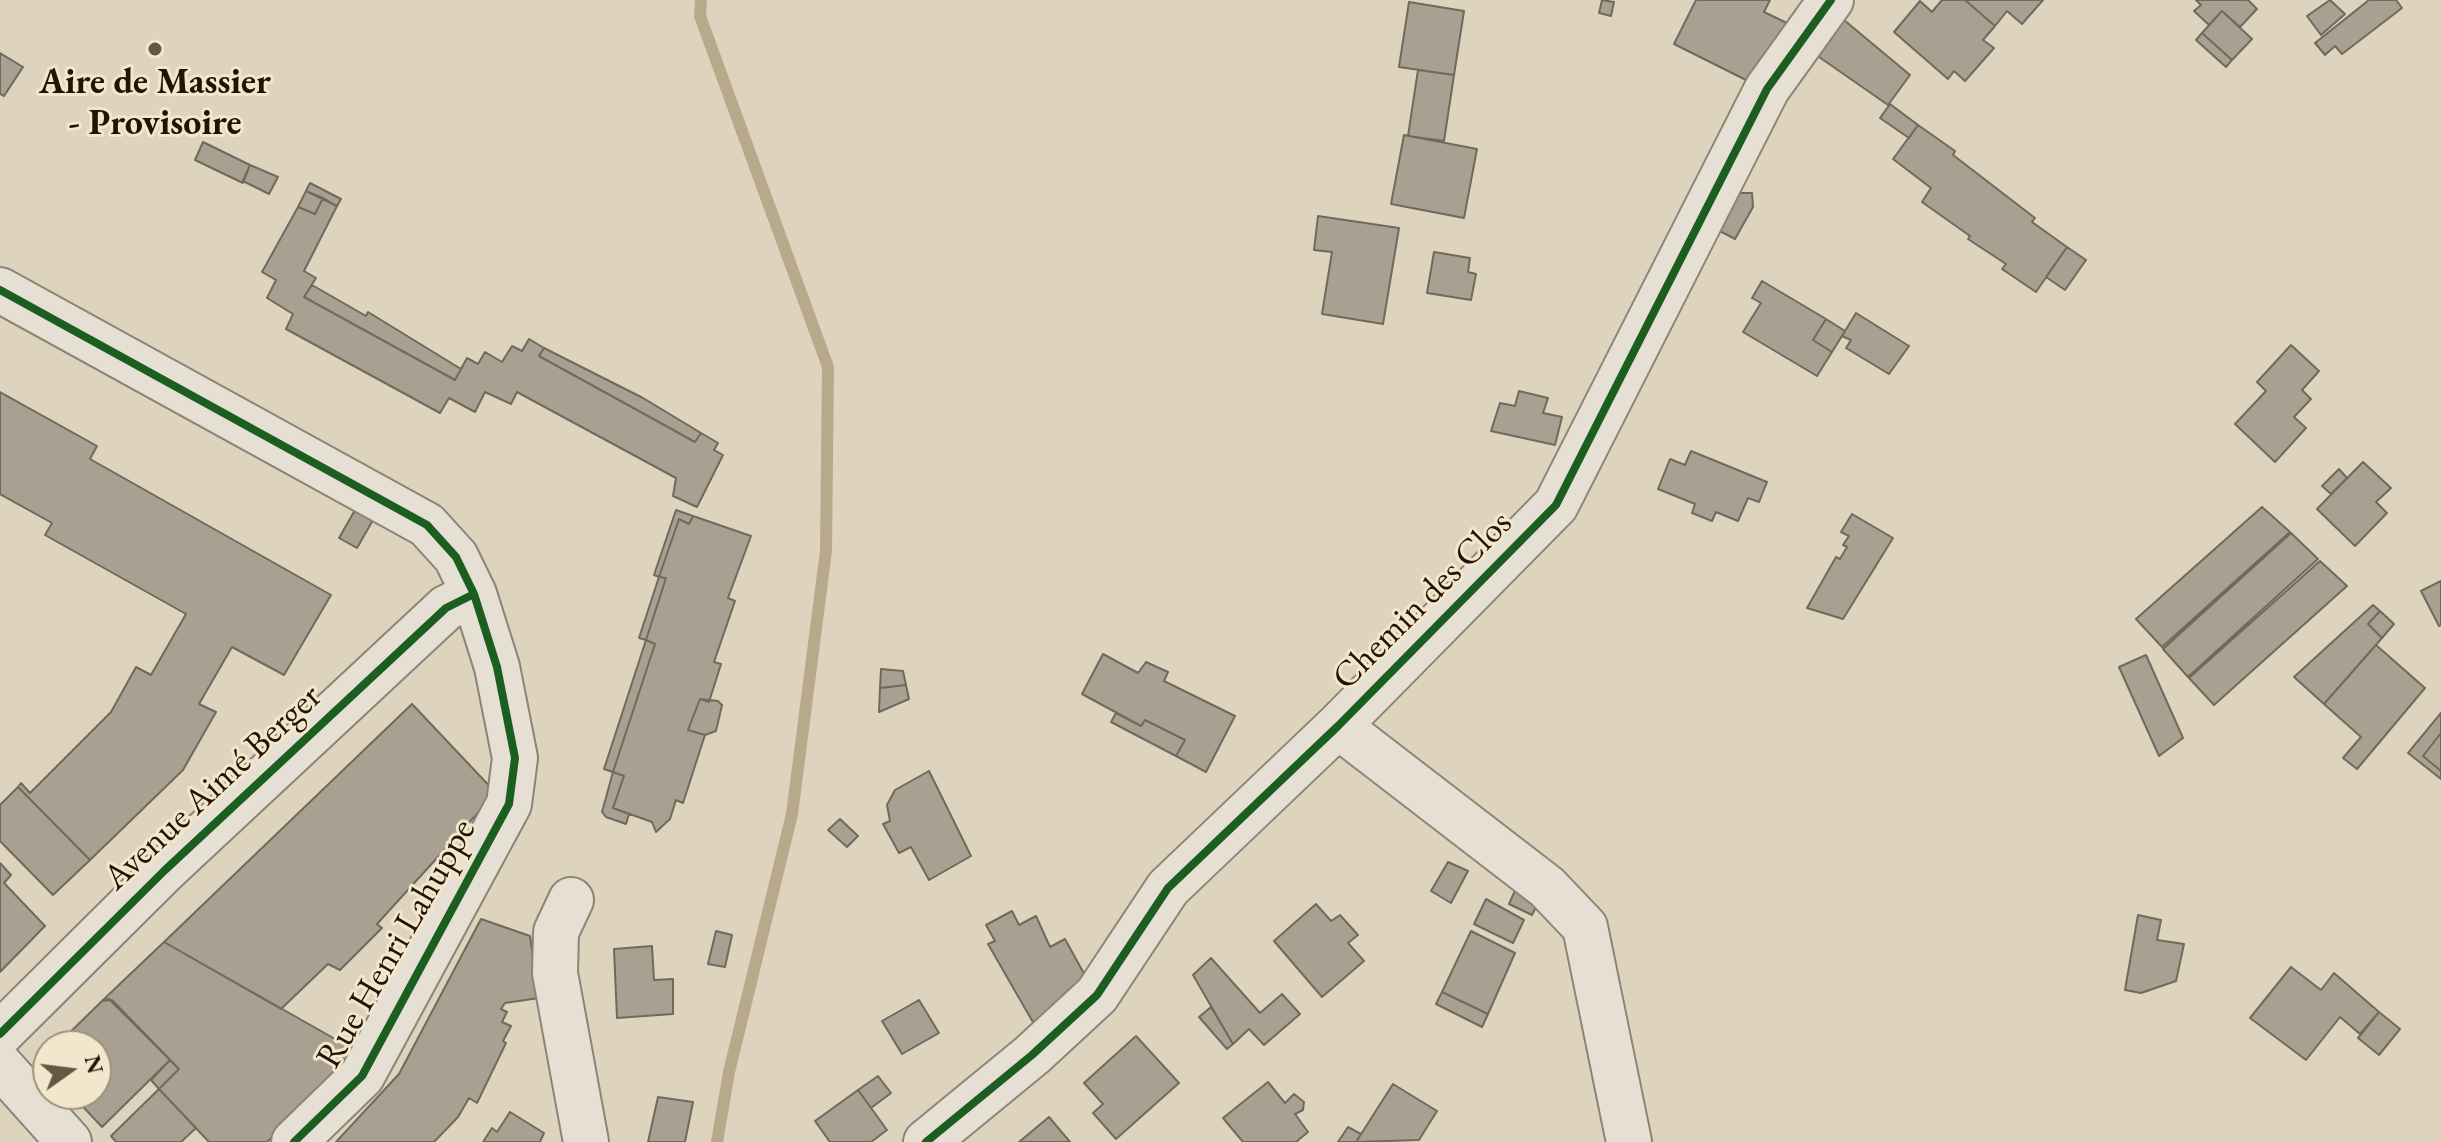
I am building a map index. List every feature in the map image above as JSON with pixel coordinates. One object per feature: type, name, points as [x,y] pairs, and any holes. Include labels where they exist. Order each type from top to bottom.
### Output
[{"type":"street","name":"Chemin des Clos","points":[[926,1142],[1032,1055],[1097,995],[1168,888],[1338,726],[1556,505],[1767,89],[1831,0]]},
{"type":"street","points":[[0,290],[427,525],[456,557],[474,594]]},
{"type":"street","name":"Rue Henri Lahuppe","points":[[294,1142],[362,1076],[509,804],[515,758],[497,667],[474,594]]},
{"type":"street","name":"Avenue Aimé Berger","points":[[0,1034],[164,871],[446,608],[474,594]]},
{"type":"street","points":[[1338,726],[1547,887],[1585,927],[1629,1142]]},
{"type":"street","points":[[571,900],[556,932],[555,973],[586,1142]]},
{"type":"street","points":[[0,1065],[69,1142]]},
{"type":"building","points":[[1602,0],[1614,2],[1611,16],[1599,13]]},
{"type":"building","points":[[1696,0],[1770,0],[1764,12],[1793,26],[1762,88],[1674,44]]},
{"type":"building","points":[[1942,0],[1965,0],[1995,26],[1983,40],[1994,48],[1965,81],[1954,71],[1948,79],[1894,32],[1920,1],[1932,12]]},
{"type":"building","points":[[1965,0],[2043,0],[2022,24],[2007,11],[1995,26]]},
{"type":"building","points":[[2196,0],[2248,0],[2257,9],[2240,27],[2222,11],[2209,25],[2194,11],[2201,5]]},
{"type":"building","points":[[2330,0],[2345,14],[2321,35],[2307,16]]},
{"type":"building","points":[[2369,0],[2396,0],[2402,8],[2342,54],[2335,46],[2325,55],[2315,43]]},
{"type":"building","points":[[1409,2],[1464,11],[1454,75],[1399,67]]},
{"type":"building","points":[[2222,11],[2252,39],[2232,60],[2202,33]]},
{"type":"building","points":[[1838,15],[1910,75],[1888,105],[1809,50]]},
{"type":"building","points":[[2202,33],[2232,60],[2226,67],[2196,40]]},
{"type":"building","points":[[0,53],[23,67],[4,96],[0,94]]},
{"type":"building","points":[[1418,70],[1454,75],[1444,141],[1408,136]]},
{"type":"building","points":[[1890,104],[1918,125],[1909,138],[1880,118]]},
{"type":"building","points":[[1918,125],[1955,151],[1953,155],[2035,218],[2032,222],[2067,247],[2036,292],[2002,269],[2006,264],[1968,239],[1970,236],[1922,202],[1931,188],[1893,159]]},
{"type":"building","points":[[1404,135],[1477,149],[1464,218],[1391,204]]},
{"type":"building","points":[[203,142],[250,165],[243,183],[195,160]]},
{"type":"building","points":[[250,165],[278,177],[269,194],[243,181]]},
{"type":"building","points":[[310,183],[341,199],[337,206],[306,191]]},
{"type":"building","points":[[306,191],[323,198],[315,214],[298,207]]},
{"type":"building","points":[[1735,193],[1752,193],[1753,207],[1735,239],[1716,229]]},
{"type":"building","points":[[323,198],[337,206],[304,271],[316,278],[304,297],[455,380],[467,358],[478,364],[485,352],[502,362],[512,346],[522,351],[529,339],[544,348],[539,356],[695,442],[701,433],[718,443],[714,450],[723,455],[697,507],[673,496],[676,478],[517,392],[511,404],[485,392],[475,412],[449,398],[440,413],[286,329],[293,314],[267,298],[276,280],[262,272],[298,207],[315,214]]},
{"type":"building","points":[[1318,216],[1399,228],[1383,324],[1322,314],[1332,252],[1314,250]]},
{"type":"building","points":[[2067,247],[2086,260],[2065,290],[2046,277]]},
{"type":"building","points":[[1434,252],[1470,258],[1468,272],[1476,274],[1471,300],[1427,293]]},
{"type":"building","points":[[1762,281],[1826,319],[1813,340],[1832,352],[1817,376],[1743,332],[1761,303],[1752,298]]},
{"type":"building","points":[[312,285],[366,316],[368,312],[461,369],[455,380],[304,297]]},
{"type":"building","points":[[1856,313],[1909,346],[1889,374],[1846,348],[1851,340],[1842,336]]},
{"type":"building","points":[[1826,319],[1845,331],[1832,352],[1813,340]]},
{"type":"building","points":[[2291,345],[2319,371],[2302,390],[2311,399],[2294,417],[2306,428],[2275,462],[2235,424],[2266,391],[2257,382]]},
{"type":"building","points":[[544,348],[643,398],[701,433],[695,442],[539,356]]},
{"type":"building","points":[[1519,391],[1548,398],[1543,413],[1562,417],[1555,445],[1491,431],[1500,403],[1515,406]]},
{"type":"building","points":[[0,392],[97,446],[90,459],[331,595],[284,675],[232,647],[199,704],[216,712],[183,770],[90,860],[18,787],[21,783],[30,793],[111,712],[136,667],[151,675],[186,614],[45,535],[52,523],[0,494]]},
{"type":"building","points":[[1691,451],[1767,482],[1759,502],[1748,498],[1738,521],[1716,512],[1712,521],[1692,513],[1695,504],[1658,489],[1670,459],[1685,465]]},
{"type":"building","points":[[2363,462],[2391,488],[2376,502],[2387,513],[2355,546],[2317,509]]},
{"type":"building","points":[[2339,469],[2347,478],[2331,494],[2322,486]]},
{"type":"building","points":[[2262,507],[2290,532],[2162,647],[2136,619]]},
{"type":"building","points":[[355,510],[373,520],[357,548],[339,538]]},
{"type":"building","points":[[676,510],[693,516],[689,524],[679,519],[659,577],[654,575]]},
{"type":"building","points":[[1852,514],[1893,538],[1843,619],[1807,608],[1836,557],[1840,559],[1847,547],[1843,545],[1849,536],[1841,532]]},
{"type":"building","points":[[693,516],[751,536],[728,598],[735,601],[714,662],[721,664],[709,702],[700,699],[688,730],[705,735],[683,803],[676,800],[670,819],[656,832],[652,822],[613,808],[624,776],[613,772],[655,644],[646,640],[666,578],[659,577],[679,519],[689,524]]},
{"type":"building","points":[[2291,533],[2318,559],[2188,677],[2163,649]]},
{"type":"building","points":[[2320,561],[2347,586],[2214,705],[2189,678]]},
{"type":"building","points":[[659,577],[666,578],[646,640],[639,638]]},
{"type":"building","points":[[2441,581],[2441,625],[2439,626],[2421,591]]},
{"type":"building","points":[[2373,605],[2380,611],[2368,624],[2382,638],[2324,704],[2294,677]]},
{"type":"building","points":[[2380,611],[2394,624],[2382,638],[2368,624]]},
{"type":"building","points":[[646,640],[655,644],[613,772],[604,769]]},
{"type":"building","points":[[2376,645],[2425,688],[2357,769],[2343,758],[2361,737],[2324,704]]},
{"type":"building","points":[[1103,654],[1138,673],[1146,662],[1168,672],[1164,681],[1235,716],[1206,772],[1176,756],[1185,740],[1145,720],[1141,726],[1082,694]]},
{"type":"building","points":[[2146,655],[2183,738],[2159,756],[2119,667]]},
{"type":"building","points":[[881,669],[903,671],[906,685],[880,688]]},
{"type":"building","points":[[906,685],[909,699],[879,712],[880,688]]},
{"type":"building","points":[[700,699],[718,701],[722,705],[716,731],[705,735],[688,730]]},
{"type":"building","points":[[412,704],[496,793],[377,924],[382,928],[340,970],[328,964],[281,1009],[164,942]]},
{"type":"building","points":[[1116,713],[1141,726],[1145,720],[1185,740],[1176,756],[1111,722]]},
{"type":"building","points":[[2441,713],[2441,733],[2423,756],[2441,771],[2441,779],[2408,753]]},
{"type":"building","points":[[2441,733],[2441,771],[2423,756]]},
{"type":"building","points":[[929,771],[971,856],[929,880],[911,847],[899,853],[883,824],[890,821],[887,805],[895,790]]},
{"type":"building","points":[[613,772],[624,776],[613,808],[629,814],[626,824],[606,817],[602,812]]},
{"type":"building","points":[[18,787],[90,860],[53,895],[0,841],[0,805]]},
{"type":"building","points":[[840,819],[858,836],[847,847],[828,830]]},
{"type":"building","points":[[1448,862],[1468,871],[1451,903],[1431,891]]},
{"type":"building","points":[[0,863],[11,875],[4,883],[45,926],[0,972]]},
{"type":"building","points":[[1518,884],[1542,895],[1532,915],[1509,904]]},
{"type":"building","points":[[1486,899],[1524,920],[1513,943],[1474,924]]},
{"type":"building","points":[[1316,904],[1331,921],[1340,915],[1358,935],[1348,943],[1364,961],[1322,997],[1274,941]]},
{"type":"building","points":[[1012,911],[1019,925],[1036,916],[1050,947],[1065,939],[1087,979],[1038,1031],[988,944],[995,941],[986,925]]},
{"type":"building","points":[[2138,915],[2161,920],[2157,940],[2184,944],[2176,981],[2141,993],[2125,990]]},
{"type":"building","points":[[481,919],[530,936],[539,998],[505,1003],[501,1009],[507,1012],[502,1022],[511,1026],[477,1103],[469,1098],[458,1117],[434,1142],[336,1142],[399,1074]]},
{"type":"building","points":[[716,931],[732,935],[725,967],[708,964]]},
{"type":"building","points":[[1471,931],[1515,953],[1488,1014],[1442,992]]},
{"type":"building","points":[[164,942],[358,1052],[267,1142],[209,1142],[159,1089],[179,1069],[112,1000],[102,1001]]},
{"type":"building","points":[[652,946],[654,980],[673,979],[673,1014],[617,1018],[614,949]]},
{"type":"building","points":[[1211,958],[1260,1013],[1282,994],[1300,1014],[1264,1045],[1249,1029],[1233,1044],[1193,975]]},
{"type":"building","points":[[2291,967],[2321,990],[2334,973],[2379,1012],[2360,1034],[2340,1017],[2306,1060],[2250,1018]]},
{"type":"building","points":[[1442,992],[1488,1014],[1482,1027],[1436,1004]]},
{"type":"building","points":[[109,999],[170,1060],[102,1127],[86,1110],[112,1110],[112,1030],[72,1030],[102,1001]]},
{"type":"building","points":[[919,1000],[939,1033],[902,1054],[882,1021]]},
{"type":"building","points":[[1211,1007],[1233,1044],[1227,1049],[1199,1017]]},
{"type":"building","points":[[2379,1012],[2400,1029],[2379,1055],[2358,1038]]},
{"type":"building","points":[[1136,1036],[1179,1083],[1116,1139],[1093,1113],[1103,1104],[1084,1083]]},
{"type":"building","points":[[170,1060],[179,1069],[159,1089],[151,1080]]},
{"type":"building","points":[[878,1076],[891,1093],[871,1108],[858,1090]]},
{"type":"building","points":[[1268,1082],[1285,1103],[1294,1094],[1304,1102],[1303,1110],[1295,1114],[1308,1132],[1296,1142],[1243,1142],[1223,1118]]},
{"type":"building","points":[[1393,1084],[1437,1111],[1419,1140],[1356,1142]]},
{"type":"building","points":[[159,1089],[196,1128],[181,1142],[116,1142],[111,1136]]},
{"type":"building","points":[[858,1090],[887,1130],[871,1142],[830,1142],[815,1121]]},
{"type":"building","points":[[658,1097],[693,1102],[685,1142],[648,1142]]},
{"type":"building","points":[[510,1112],[544,1133],[540,1142],[483,1142],[492,1128],[497,1132]]},
{"type":"building","points":[[1049,1117],[1070,1142],[1019,1142]]},
{"type":"building","points":[[1348,1127],[1361,1134],[1356,1142],[1338,1142]]},
{"type":"waterway","points":[[701,0],[700,16],[828,367],[826,551],[792,814],[729,1072],[717,1142]]},
{"type":"cycle path","points":[[926,1142],[1032,1055],[1097,995],[1168,888],[1338,726],[1556,505],[1767,89],[1831,0]]},
{"type":"cycle path","points":[[0,290],[427,525],[456,557],[474,594],[497,667],[515,758],[509,804],[362,1076],[294,1142]]},
{"type":"cycle path","points":[[0,1034],[164,871],[446,608],[474,594]]},
{"type":"place","name":"Aire de Massier - Provisoire","points":[[155,49]]}]
